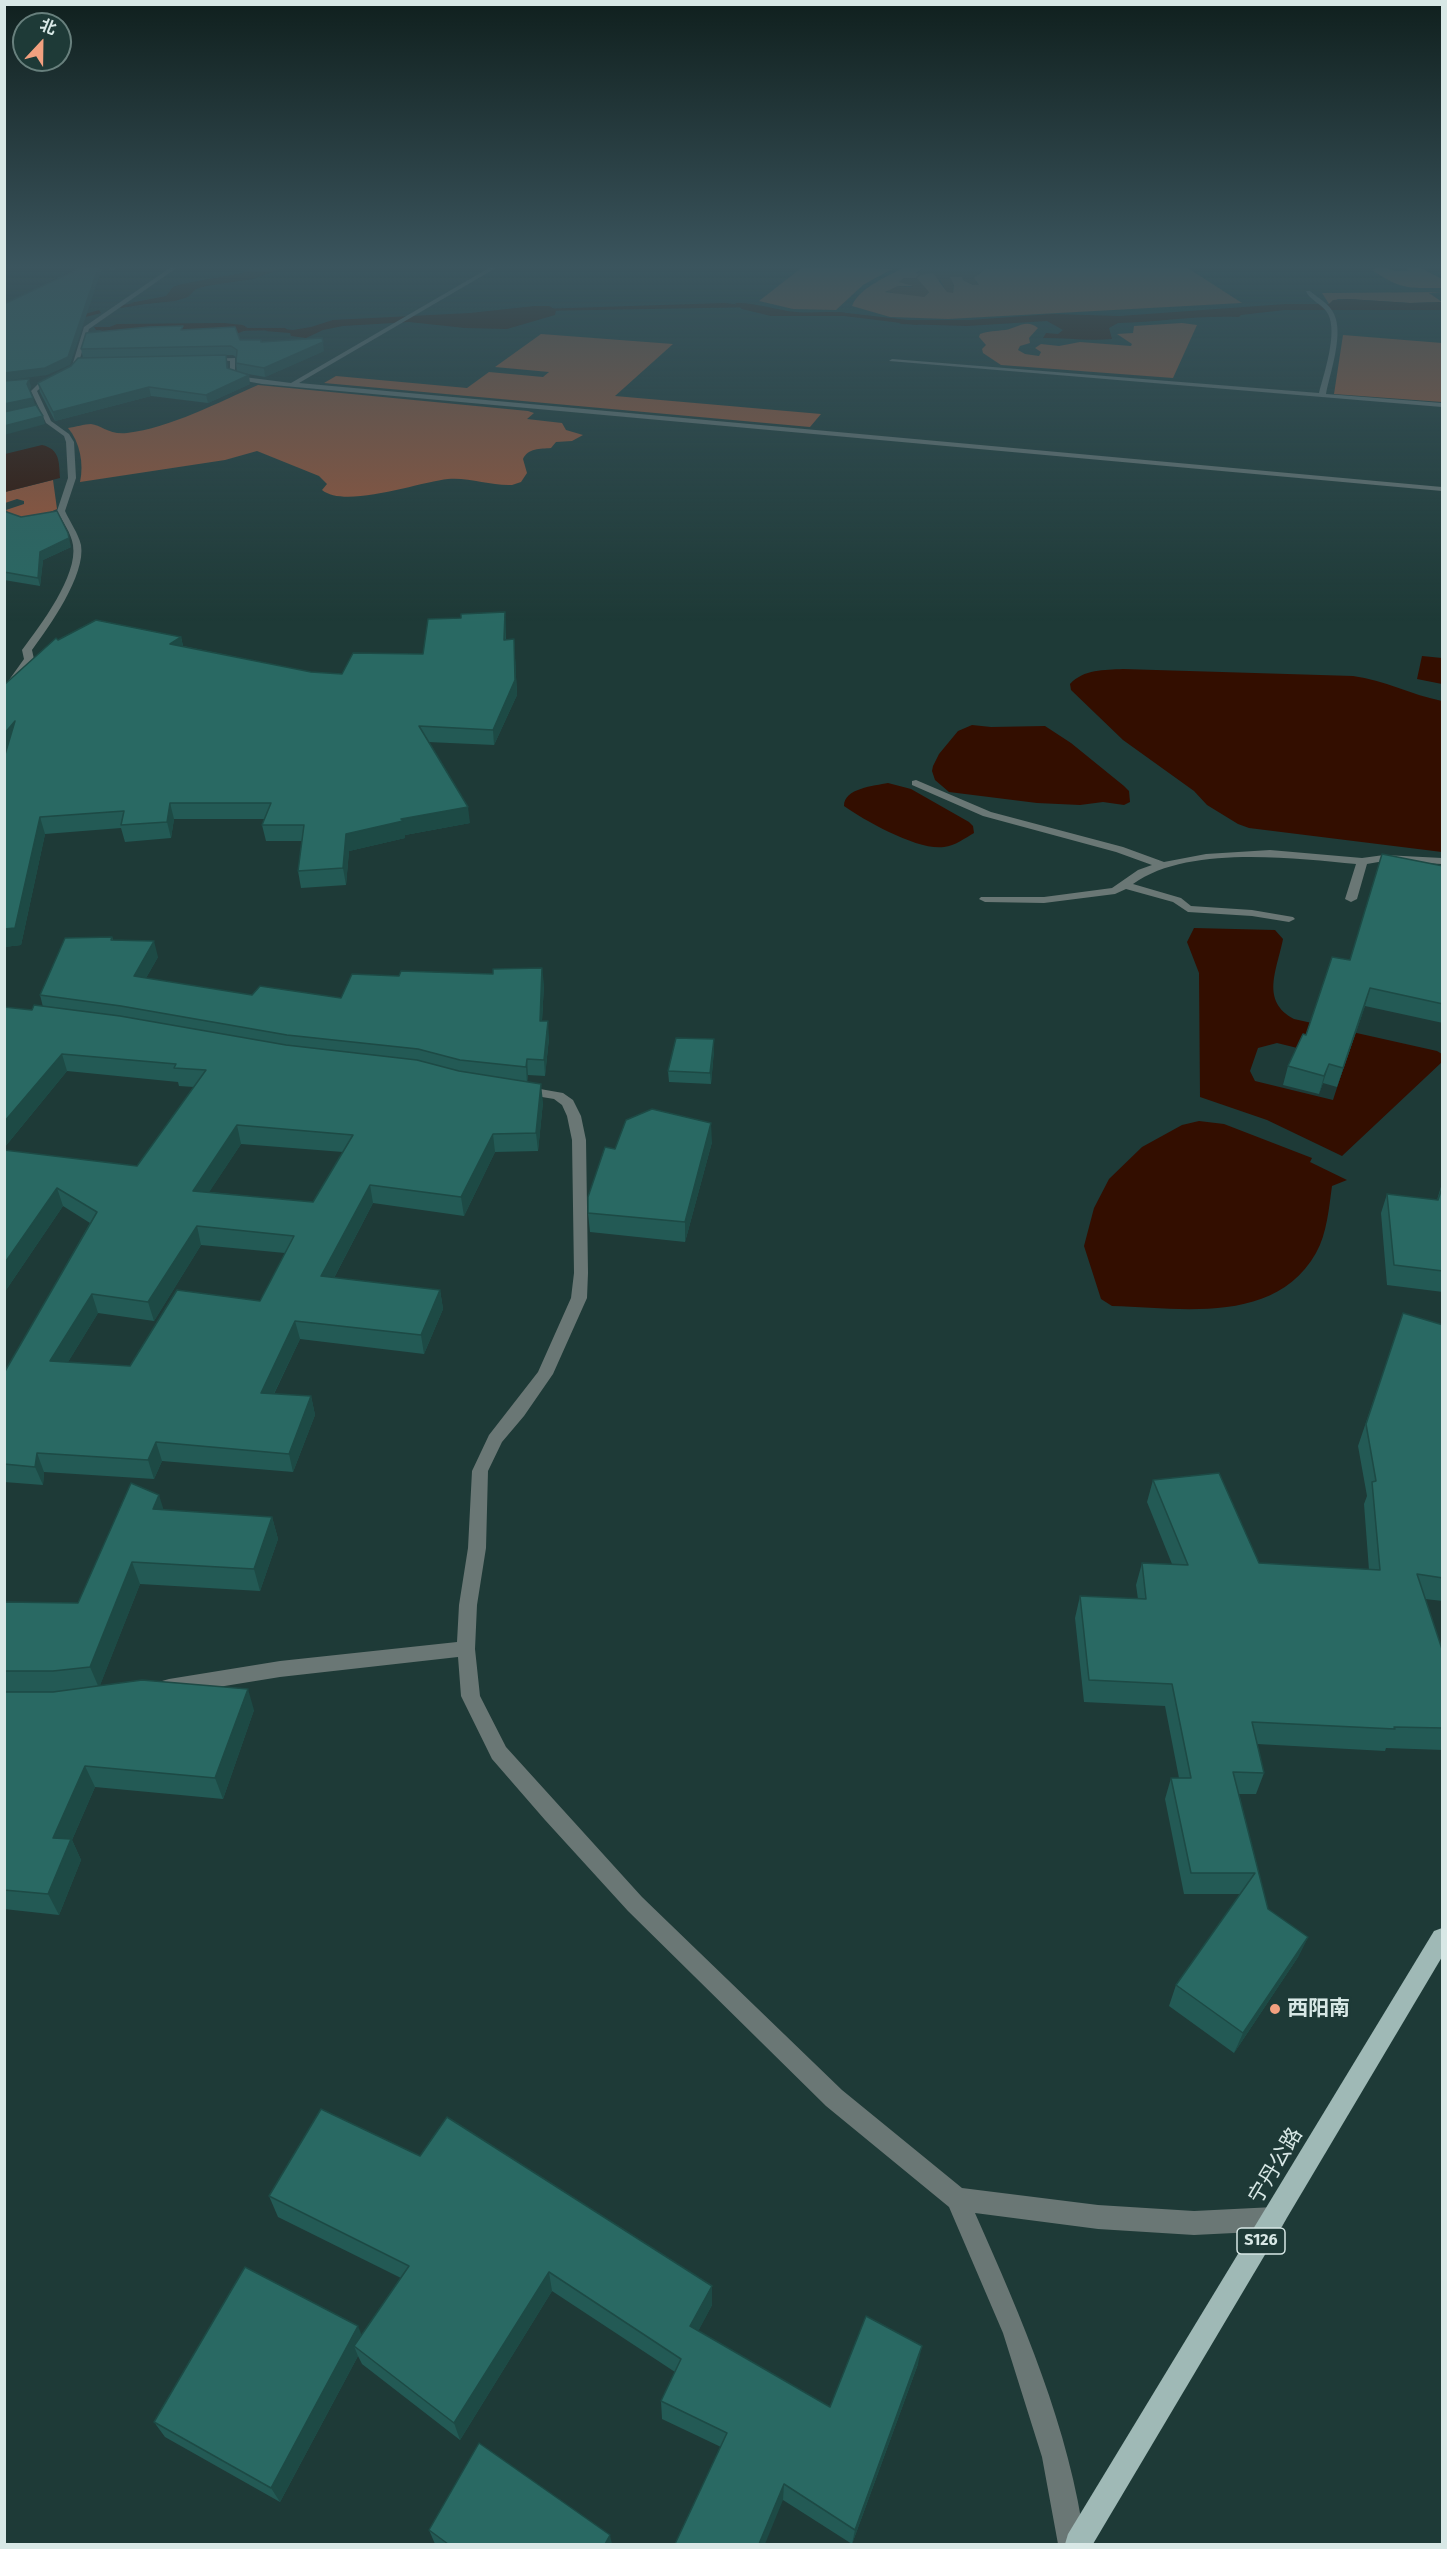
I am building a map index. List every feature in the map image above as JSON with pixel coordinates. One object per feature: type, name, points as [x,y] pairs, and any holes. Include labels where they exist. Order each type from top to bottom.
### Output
[{"type":"main road","name":"宁丹公路","points":[[1078,2544],[1443,1938]]},
{"type":"street","points":[[4,695],[28,659],[27,650],[44,628],[58,603],[78,554],[75,538],[61,511],[72,478],[70,442],[67,435],[48,422],[34,391],[40,384]]},
{"type":"street","points":[[283,384],[1443,489]]},
{"type":"street","points":[[1174,384],[1443,405]]},
{"type":"street","points":[[1322,396],[1324,384]]},
{"type":"street","points":[[32,411],[41,408]]},
{"type":"street","points":[[916,783],[947,800],[989,815],[1125,851],[1163,865]]},
{"type":"street","points":[[985,899],[1044,900],[1115,891],[1142,872],[1163,865],[1206,857],[1270,854],[1362,861],[1384,858],[1443,861]]},
{"type":"street","points":[[1351,899],[1362,861]]},
{"type":"street","points":[[1124,885],[1177,900],[1188,909],[1252,913],[1289,919]]},
{"type":"street","points":[[504,1088],[558,1096],[568,1102],[574,1116],[579,1140],[581,1273],[579,1298],[545,1374],[495,1439],[480,1471],[477,1548],[468,1605],[466,1649],[471,1696],[499,1753],[635,1904],[834,2098],[957,2199],[1015,2332],[1055,2457],[1072,2544]]},
{"type":"street","points":[[153,1690],[244,1673],[466,1649]]},
{"type":"street","points":[[957,2199],[1108,2218],[1194,2223],[1274,2219]]},
{"type":"shaded area","points":[[335,384],[423,384],[467,388],[473,384],[628,384],[615,396],[821,414],[810,427]]},
{"type":"shaded area","points":[[1336,384],[1442,384],[1442,402],[1334,394]]},
{"type":"shaded area","points":[[258,385],[528,411],[534,413],[527,419],[562,423],[566,430],[583,435],[572,441],[556,442],[551,448],[535,450],[525,455],[523,459],[527,473],[521,482],[512,485],[448,479],[383,493],[347,497],[333,495],[322,490],[327,484],[319,476],[257,451],[225,460],[80,482],[82,468],[80,454],[76,440],[68,428],[91,424],[115,433],[143,430],[194,414]]},
{"type":"shaded area","points":[[42,445],[55,453],[59,462],[60,478],[5,492],[5,454]]},
{"type":"shaded area","points":[[53,480],[57,509],[46,514],[13,520],[6,510],[24,504],[24,501],[17,499],[5,503],[5,492]]},
{"type":"shaded area","points":[[1422,656],[1442,658],[1442,684],[1417,679]]},
{"type":"shaded area","points":[[1123,669],[1353,676],[1442,701],[1442,852],[1249,828],[1238,824],[1207,805],[1194,791],[1123,740],[1071,690],[1070,684],[1082,675],[1095,671]]},
{"type":"shaded area","points":[[972,725],[1045,726],[1071,743],[1124,786],[1129,791],[1130,802],[1124,805],[1103,802],[1080,805],[1037,803],[949,792],[935,780],[933,766],[939,754],[958,731]]},
{"type":"shaded area","points":[[888,783],[911,789],[969,822],[973,826],[974,833],[960,842],[944,847],[933,847],[907,840],[878,827],[844,806],[845,800],[854,792]]},
{"type":"shaded area","points":[[1194,928],[1275,930],[1283,939],[1275,973],[1274,994],[1284,1012],[1294,1019],[1437,1051],[1442,1054],[1442,1062],[1342,1156],[1267,1120],[1200,1097],[1199,973],[1187,942]],"holes":[[[1277,1043],[1346,1060],[1333,1100],[1255,1081],[1250,1071],[1258,1048]]]},
{"type":"shaded area","points":[[1199,1121],[1224,1124],[1312,1158],[1310,1162],[1347,1180],[1332,1186],[1320,1246],[1298,1276],[1277,1292],[1252,1302],[1196,1309],[1112,1306],[1101,1299],[1084,1246],[1094,1208],[1109,1179],[1142,1147],[1182,1125]]},
{"type":"building","points":[[4,384],[27,384],[33,398],[4,404]]},
{"type":"building","points":[[38,384],[230,384],[206,395],[149,387],[53,412]]},
{"type":"building","points":[[36,405],[43,416],[4,426],[4,412]]},
{"type":"building","points":[[4,511],[21,517],[57,511],[69,538],[40,552],[38,578],[4,572]]},
{"type":"building","points":[[505,612],[504,640],[514,639],[515,680],[493,730],[419,726],[468,807],[401,819],[403,821],[346,834],[343,868],[298,871],[304,825],[262,825],[271,803],[170,803],[167,822],[121,825],[124,811],[40,817],[15,928],[4,929],[4,758],[15,721],[4,734],[4,685],[56,638],[58,640],[96,620],[181,637],[170,644],[311,672],[342,674],[353,653],[423,654],[428,619],[461,618],[461,614]]},
{"type":"building","points":[[1382,854],[1443,866],[1443,1004],[1370,988],[1343,1068],[1329,1064],[1324,1076],[1288,1066],[1303,1034],[1306,1035],[1332,957],[1350,960]]},
{"type":"building","points":[[112,937],[111,940],[154,941],[134,976],[252,995],[260,986],[341,998],[352,974],[399,976],[401,971],[493,974],[493,969],[542,968],[540,1021],[548,1021],[544,1060],[527,1059],[526,1067],[460,1060],[418,1049],[287,1035],[121,1006],[40,995],[65,938]]},
{"type":"building","points":[[34,1005],[120,1016],[286,1045],[417,1060],[459,1071],[541,1084],[536,1133],[493,1134],[461,1197],[370,1185],[321,1276],[440,1290],[421,1335],[295,1321],[261,1393],[311,1396],[289,1454],[156,1442],[148,1460],[37,1453],[35,1467],[4,1464],[4,1373],[97,1212],[57,1188],[4,1264],[4,1150],[137,1166],[206,1070],[174,1068],[176,1064],[62,1054],[4,1122],[4,1007],[32,1010]],"holes":[[[237,1125],[353,1135],[313,1202],[193,1191]],[[197,1226],[294,1236],[260,1301],[177,1290],[130,1366],[50,1361],[92,1294],[148,1302]]]},
{"type":"building","points":[[676,1038],[714,1039],[710,1073],[668,1071]]},
{"type":"building","points":[[652,1109],[711,1123],[685,1222],[588,1213],[588,1197],[605,1147],[615,1149],[626,1120]]},
{"type":"building","points":[[1443,1185],[1443,1271],[1394,1265],[1387,1194],[1438,1200]]},
{"type":"building","points":[[1403,1313],[1443,1325],[1443,1578],[1417,1574],[1443,1652],[1443,1728],[1394,1727],[1395,1729],[1252,1722],[1264,1773],[1233,1772],[1268,1909],[1308,1937],[1243,2033],[1176,1985],[1255,1873],[1191,1873],[1171,1778],[1191,1778],[1172,1684],[1089,1680],[1080,1596],[1146,1599],[1142,1563],[1188,1565],[1153,1480],[1219,1473],[1259,1563],[1380,1570],[1372,1482],[1376,1481],[1366,1424]]},
{"type":"building","points":[[131,1483],[159,1495],[153,1509],[272,1517],[254,1569],[132,1562],[90,1667],[53,1671],[4,1671],[4,1602],[78,1603]]},
{"type":"building","points":[[142,1680],[248,1689],[215,1778],[85,1766],[53,1838],[71,1839],[48,1894],[4,1890],[4,1692],[53,1692]]},
{"type":"building","points":[[321,2109],[420,2156],[447,2117],[712,2286],[690,2326],[830,2407],[866,2316],[922,2346],[855,2530],[784,2484],[759,2544],[675,2544],[727,2433],[661,2401],[681,2359],[549,2272],[454,2423],[354,2346],[409,2266],[269,2196]]},
{"type":"building","points":[[245,2267],[358,2326],[271,2488],[154,2422]]},
{"type":"building","points":[[479,2443],[610,2535],[605,2544],[448,2544],[429,2530]]},
{"type":"place","name":"西阳南","points":[[1275,2009]]}]
